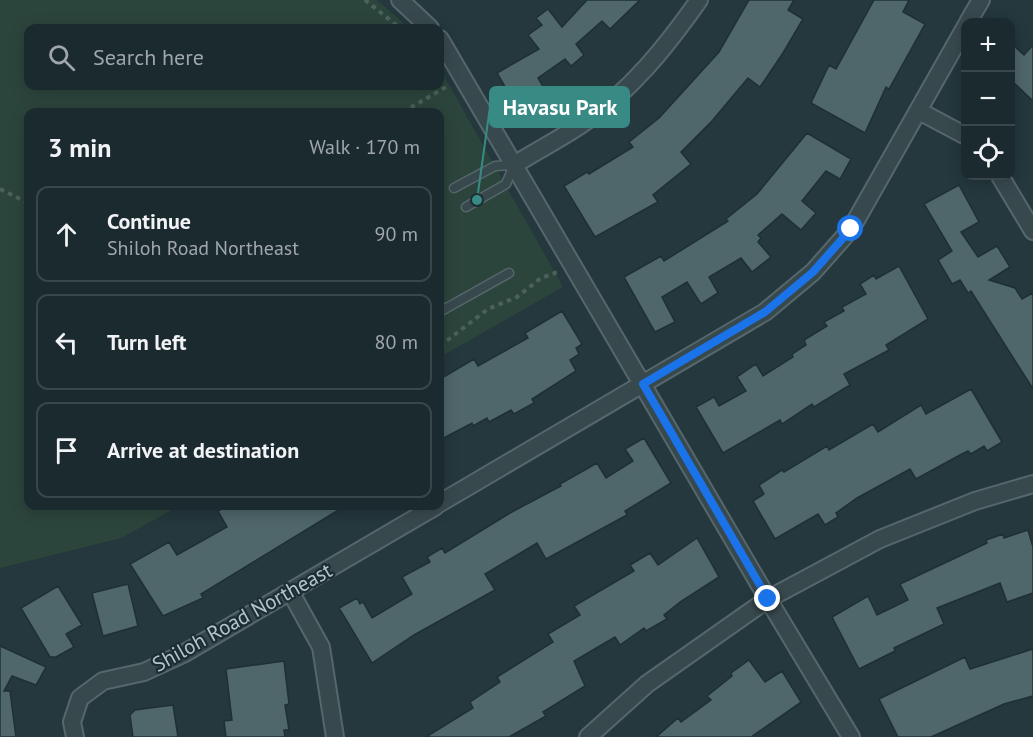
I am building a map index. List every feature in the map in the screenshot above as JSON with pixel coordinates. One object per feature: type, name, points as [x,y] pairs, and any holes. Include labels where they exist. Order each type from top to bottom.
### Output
[{"type":"street","points":[[400,0],[426,24]]},
{"type":"street","points":[[514,165],[583,123],[627,88],[669,43],[699,0]]},
{"type":"street","points":[[970,18],[981,0]]},
{"type":"street","points":[[444,501],[765,312],[813,272],[851,229],[961,35]]},
{"type":"street","points":[[444,46],[851,737]]},
{"type":"street","points":[[919,111],[961,133]]},
{"type":"street","points":[[1002,180],[1033,231]]},
{"type":"street","points":[[588,737],[646,684],[768,599],[880,539],[975,501],[1033,484]]},
{"type":"street","name":"Shiloh Road Northeast","points":[[75,737],[72,722],[80,698],[103,681],[144,672],[183,654],[429,510]]},
{"type":"street","points":[[290,591],[321,646],[335,737]]},
{"type":"lane","points":[[454,188],[495,166],[514,165],[506,184],[466,207]]},
{"type":"lane","points":[[444,309],[509,273]]},
{"type":"path","points":[[365,0],[395,24]]},
{"type":"path","points":[[409,108],[441,90]]},
{"type":"path","points":[[0,189],[24,201]]},
{"type":"path","points":[[444,343],[488,309],[518,297],[541,278],[555,273]]},
{"type":"green space","points":[[0,0],[377,0],[404,24],[24,24],[24,90],[444,90],[444,76],[563,287],[444,355],[444,108],[24,108],[24,510],[172,510],[121,538],[0,568]]},
{"type":"building","points":[[587,0],[640,0],[610,29],[602,21],[576,44],[584,55],[571,66],[565,59],[538,78],[546,92],[529,103],[521,90],[511,97],[497,73],[539,49],[528,35],[542,25],[536,18],[548,9],[562,27]]},
{"type":"building","points":[[749,0],[794,0],[788,10],[803,19],[783,53],[760,87],[748,78],[712,121],[681,152],[691,164],[653,195],[658,202],[595,237],[564,186],[587,172],[589,174],[633,147],[629,142],[659,118],[719,52]]},
{"type":"building","points":[[874,0],[909,0],[903,12],[925,24],[889,89],[886,87],[865,133],[811,103],[829,65],[836,69]]},
{"type":"building","points":[[1033,45],[1033,101],[1015,84],[1015,47],[1024,55]]},
{"type":"building","points":[[807,133],[851,159],[840,179],[826,171],[802,201],[816,213],[801,230],[782,214],[758,235],[761,238],[758,242],[771,257],[752,272],[741,258],[709,277],[718,293],[701,304],[687,282],[662,297],[675,322],[655,332],[624,277],[661,256],[664,261],[728,221],[726,219],[757,194]]},
{"type":"building","points":[[959,185],[979,222],[961,232],[978,257],[997,246],[1010,267],[989,280],[1015,288],[1022,299],[1033,293],[1033,389],[971,291],[968,293],[960,280],[952,284],[938,260],[952,251],[924,204]]},
{"type":"building","points":[[899,266],[928,319],[886,345],[889,350],[844,374],[850,385],[814,407],[812,404],[782,424],[780,420],[723,453],[696,407],[714,397],[719,406],[746,391],[737,377],[756,364],[763,376],[793,357],[792,354],[806,345],[804,340],[827,326],[824,322],[844,311],[842,307],[866,294],[860,284],[874,275],[876,279]]},
{"type":"building","points":[[562,311],[582,344],[576,348],[579,354],[570,360],[576,371],[532,399],[534,403],[514,414],[511,410],[489,422],[487,418],[473,426],[472,423],[444,438],[444,377],[474,359],[478,366],[528,338],[525,333]]},
{"type":"building","points":[[971,389],[1002,442],[987,451],[984,446],[971,454],[968,451],[916,479],[910,469],[857,498],[836,513],[838,517],[825,525],[818,514],[775,539],[753,501],[764,494],[759,485],[782,470],[784,472],[827,446],[829,450],[873,424],[878,432],[921,405],[926,414]]},
{"type":"building","points":[[644,438],[671,483],[625,511],[627,515],[546,559],[537,543],[485,574],[495,590],[414,635],[372,663],[339,608],[357,598],[360,604],[363,602],[372,618],[412,594],[402,577],[430,562],[427,557],[442,548],[445,553],[597,463],[606,478],[633,461],[625,449]]},
{"type":"building","points":[[338,510],[201,594],[203,598],[163,616],[130,564],[169,542],[177,555],[227,527],[218,511]]},
{"type":"building","points":[[1028,530],[1033,547],[1033,593],[1007,602],[1000,583],[937,608],[944,624],[894,648],[895,651],[859,669],[832,617],[868,596],[877,615],[908,600],[900,584],[987,543],[986,540],[1003,534],[1004,538]]},
{"type":"building","points":[[697,538],[719,577],[680,602],[664,615],[667,619],[646,631],[644,628],[620,645],[615,637],[574,661],[585,686],[543,712],[546,716],[509,737],[426,737],[473,708],[470,702],[500,682],[497,677],[553,642],[548,634],[580,615],[574,606],[634,571],[630,565],[650,553],[658,565]]},
{"type":"building","points":[[128,584],[138,626],[103,636],[92,593]]},
{"type":"building","points":[[58,586],[82,625],[66,634],[74,647],[56,657],[50,657],[21,608]]},
{"type":"building","points":[[0,646],[46,667],[36,685],[12,676],[4,691],[10,691],[16,737],[0,737]]},
{"type":"building","points":[[1033,649],[1033,696],[1004,704],[931,737],[898,737],[879,699],[965,657],[970,669]]},
{"type":"building","points":[[749,660],[765,682],[782,671],[801,702],[751,737],[656,737],[678,718],[681,722],[711,700],[707,696],[732,676],[731,673]]},
{"type":"building","points":[[284,661],[289,704],[285,705],[289,730],[284,730],[285,737],[226,737],[224,721],[232,720],[226,669]]},
{"type":"building","points":[[173,705],[178,737],[133,737],[130,715],[135,710]]},
{"type":"place","name":"Havasu Park","points":[[477,200]]},
{"type":"route","points":[[768,599],[643,384],[765,312],[813,272],[851,229]]}]
